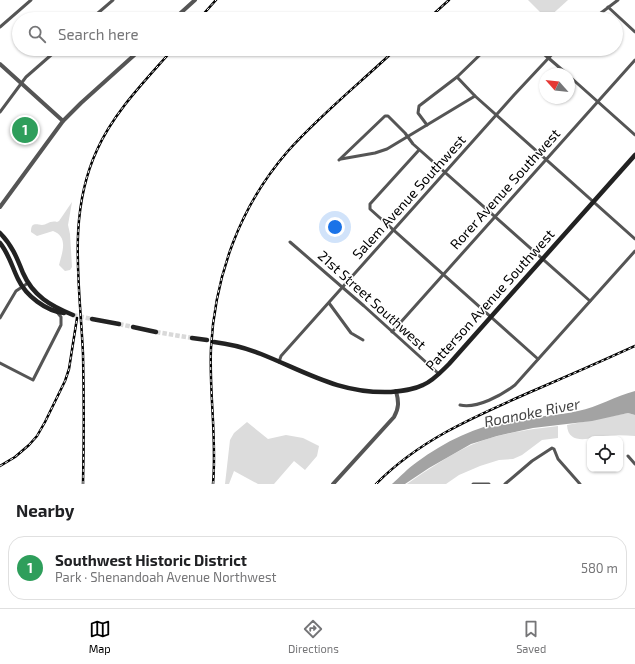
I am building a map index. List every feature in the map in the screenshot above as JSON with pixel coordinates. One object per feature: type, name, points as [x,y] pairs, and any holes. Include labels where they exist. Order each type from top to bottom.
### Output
[{"type":"main road","name":"Patterson Avenue Southwest","points":[[214,342],[245,348],[330,383],[346,388],[373,392],[396,391],[424,387],[439,374],[491,317],[635,155]]},
{"type":"main road","points":[[0,233],[14,251],[28,283],[37,295],[47,303],[73,315],[57,312],[40,304],[22,286],[6,252],[0,243]]},
{"type":"main road","points":[[92,319],[119,324]]},
{"type":"main road","points":[[133,327],[156,332]]},
{"type":"main road","points":[[192,338],[207,340]]},
{"type":"street","points":[[17,12],[31,0]]},
{"type":"street","points":[[99,12],[113,0]]},
{"type":"street","points":[[181,12],[193,0]]},
{"type":"street","points":[[601,12],[618,0]]},
{"type":"street","points":[[608,7],[613,12]]},
{"type":"street","points":[[0,27],[12,17]]},
{"type":"street","points":[[623,21],[635,32]]},
{"type":"street","points":[[0,112],[21,84],[51,56]]},
{"type":"street","points":[[0,207],[63,121],[133,56]]},
{"type":"street","points":[[427,125],[418,114],[419,106],[456,77],[478,56]]},
{"type":"street","points":[[548,58],[560,68]]},
{"type":"street","name":"Salem Avenue Southwest","points":[[279,362],[281,356],[548,58]]},
{"type":"street","name":"Rorer Avenue Southwest","points":[[392,332],[635,60]]},
{"type":"street","points":[[0,64],[63,121]]},
{"type":"street","points":[[456,77],[475,96],[635,239]]},
{"type":"street","points":[[575,81],[635,136]]},
{"type":"street","points":[[475,96],[407,137],[382,151],[339,160],[385,116],[388,116],[407,137],[445,173],[590,301]]},
{"type":"street","points":[[420,150],[370,204],[370,209],[538,359]]},
{"type":"street","name":"21st Street Southwest","points":[[290,242],[439,374]]},
{"type":"street","points":[[460,405],[474,406],[503,393],[515,384],[635,251]]},
{"type":"street","points":[[0,318],[13,294],[28,283]]},
{"type":"street","points":[[329,303],[351,333],[363,340]]},
{"type":"street","points":[[0,363],[33,380],[61,325],[61,317],[57,312]]},
{"type":"street","points":[[333,484],[394,417],[398,411],[399,404],[396,391]]},
{"type":"street","points":[[505,484],[532,461],[552,448],[554,449],[558,459],[580,484]]},
{"type":"street","points":[[628,456],[635,464]]},
{"type":"street","points":[[472,484],[489,484]]},
{"type":"shaded area","points":[[528,0],[568,0],[555,12],[540,12]]},
{"type":"shaded area","points":[[72,202],[68,225],[72,267],[70,270],[65,271],[59,265],[63,251],[63,241],[61,237],[53,231],[37,236],[31,232],[31,229],[34,225],[44,225],[50,222],[59,221]]},
{"type":"shaded area","points":[[635,391],[635,415],[628,413],[592,421],[533,428],[497,436],[471,444],[429,468],[405,484],[392,484],[410,467],[428,454],[450,441],[474,430],[511,420],[578,411]]},
{"type":"shaded area","points":[[628,413],[635,415],[635,436],[587,436],[587,439],[581,439],[571,436],[568,432],[567,425]]},
{"type":"shaded area","points":[[247,422],[268,439],[286,435],[303,438],[319,446],[317,456],[305,470],[294,461],[274,484],[258,484],[234,471],[229,484],[225,484],[230,440],[234,433]]},
{"type":"shaded area","points":[[558,426],[558,438],[542,440],[522,455],[513,459],[499,460],[480,466],[459,475],[446,484],[407,484],[446,458],[481,441],[514,432]]},
{"type":"tunnel","points":[[73,315],[92,319]]},
{"type":"tunnel","points":[[119,324],[133,327]]},
{"type":"tunnel","points":[[156,332],[192,338]]},
{"type":"railway","points":[[205,12],[216,0]]},
{"type":"railway","points":[[436,12],[449,0]]},
{"type":"railway","points":[[83,484],[83,354],[78,276],[79,225],[82,200],[88,175],[104,136],[131,97],[167,56]]},
{"type":"railway","points":[[213,484],[214,450],[211,382],[213,321],[224,268],[233,243],[256,195],[271,172],[288,151],[327,111],[388,56]]},
{"type":"railway","points":[[0,466],[15,457],[29,445],[37,436],[45,422],[65,381],[69,369],[77,318]]},
{"type":"railway","points":[[376,484],[411,454],[471,419],[635,346]]},
{"type":"place","name":"Southwest Historic District","points":[[25,130]]},
{"type":"water label","name":"Roanoke River","points":[[532,413]]}]
